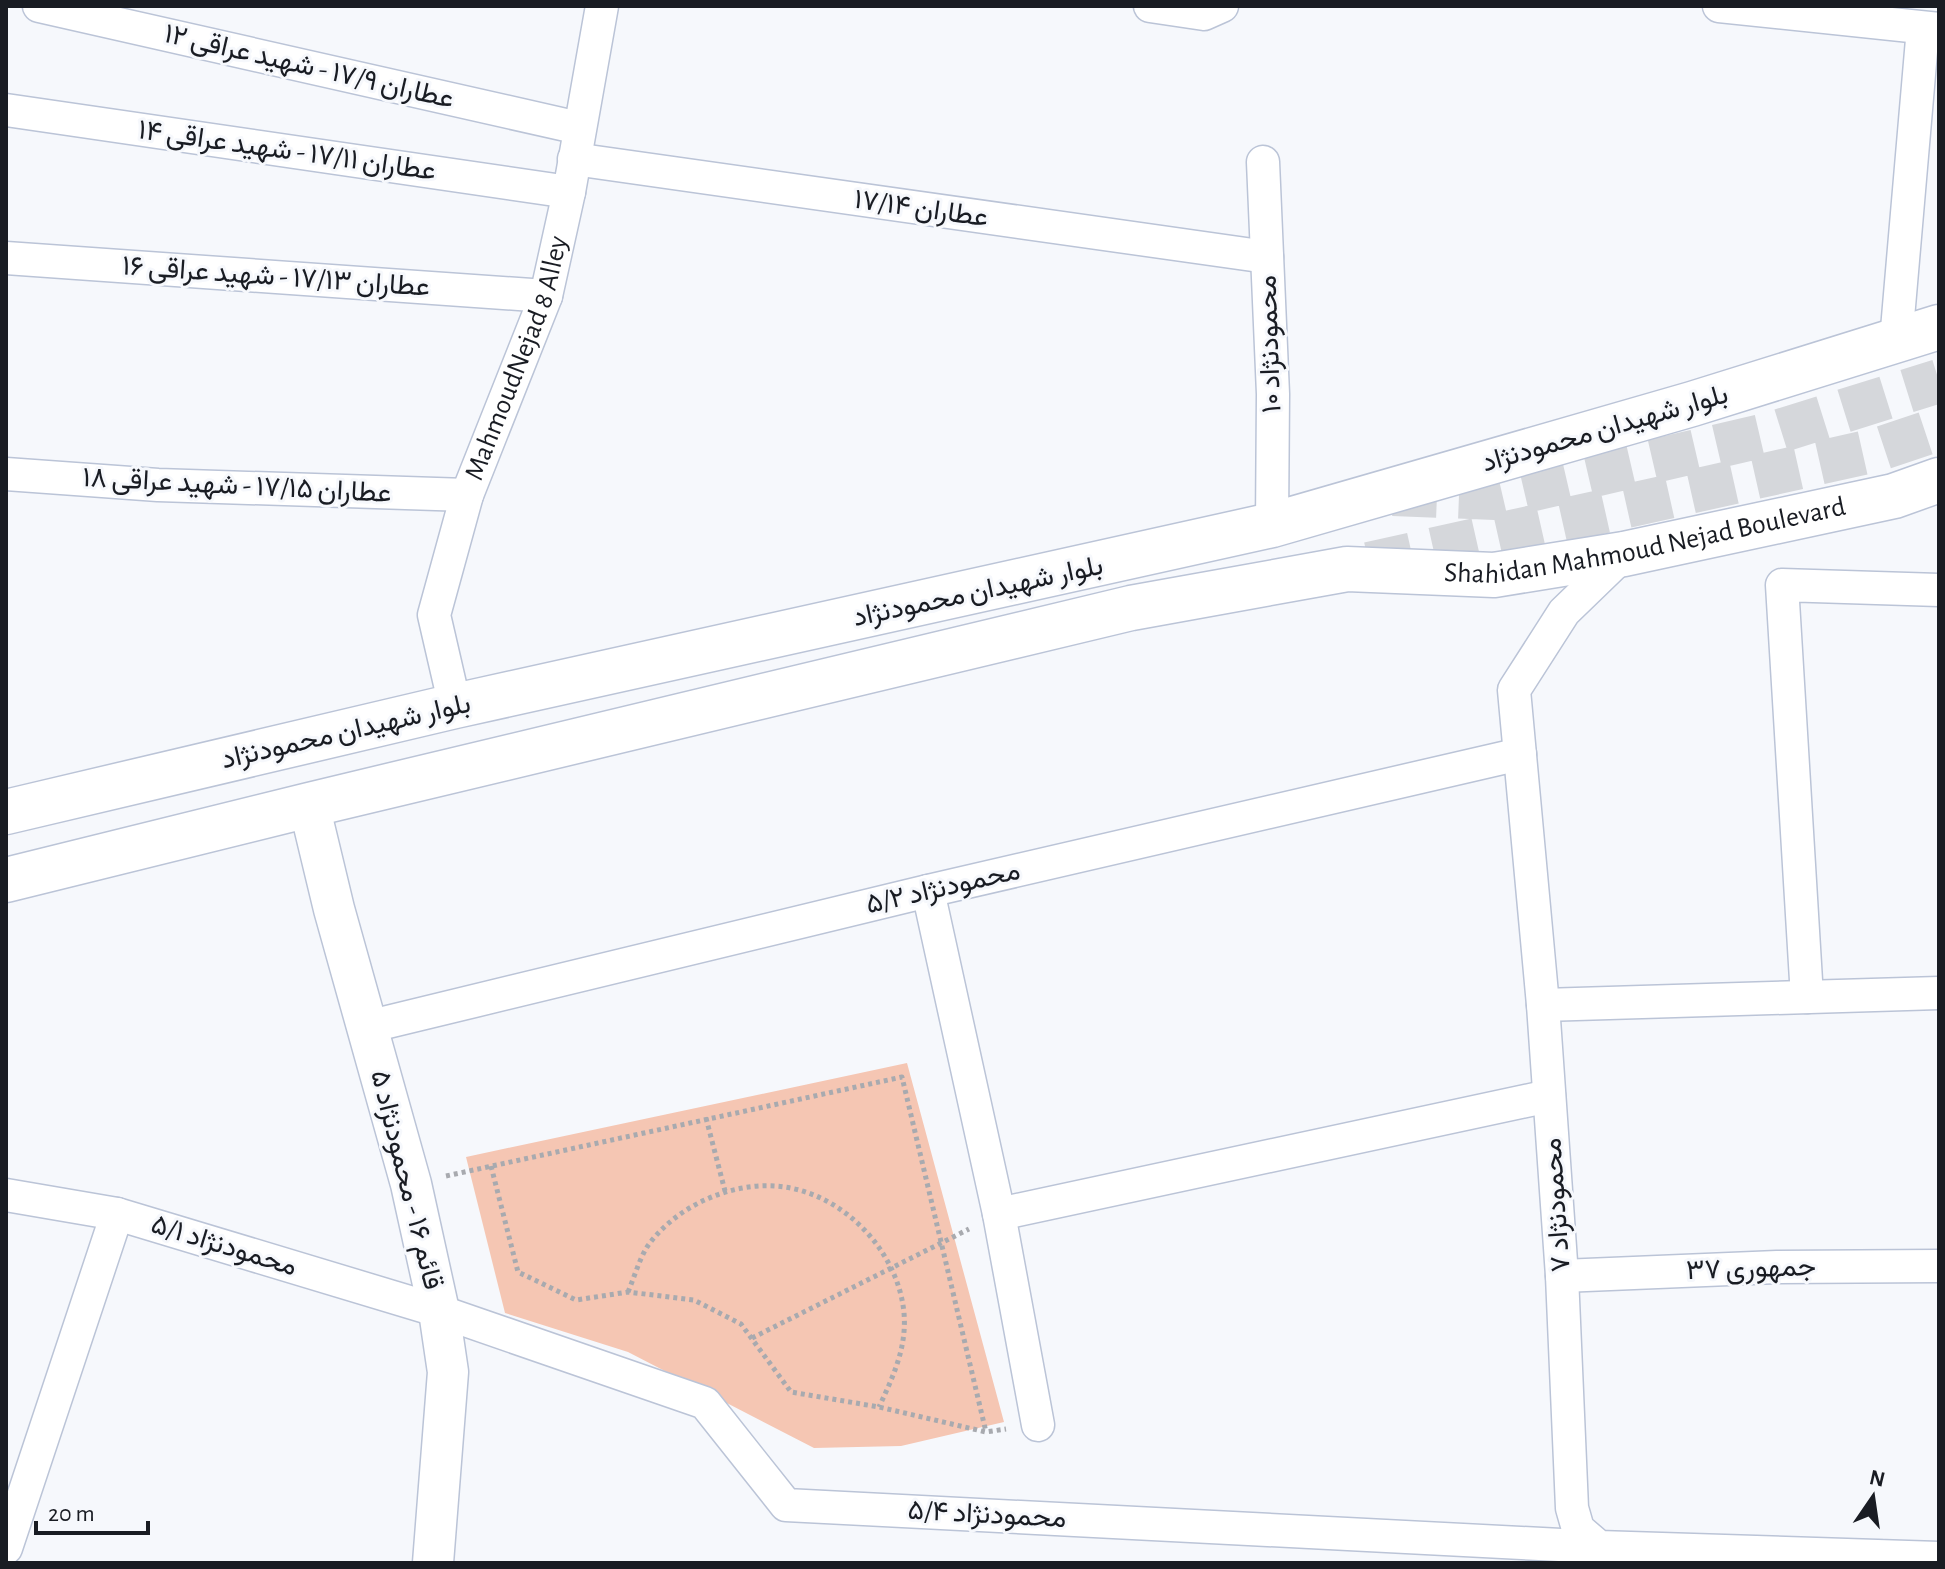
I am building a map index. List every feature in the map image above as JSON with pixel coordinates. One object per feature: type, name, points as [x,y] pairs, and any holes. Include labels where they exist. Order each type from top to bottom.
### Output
[{"type":"main road","name":"بلوار شهیدان محمودنژاد","points":[[6,812],[455,706],[1272,525],[1677,409],[1939,327]]},
{"type":"main road","name":"Shahidan Mahmoud Nejad Boulevard","points":[[309,805],[1131,608],[1347,569],[1494,575],[1624,554],[1894,496],[1939,480]]},
{"type":"main road","points":[[6,880],[309,805]]},
{"type":"street","name":"عطاران ۱۷/۹ - شهید عراقی ۱۲","points":[[39,6],[577,143]]},
{"type":"street","name":"MahmoudNejad 8 Alley","points":[[455,706],[434,615],[467,495],[546,296],[569,192],[602,6]]},
{"type":"street","points":[[1150,6],[1204,14],[1222,6]]},
{"type":"street","points":[[1719,6],[1931,29],[1896,341]]},
{"type":"street","name":"عطاران ۱۷/۱۱ - شهید عراقی ۱۴","points":[[6,110],[569,192]]},
{"type":"street","name":"عطاران ۱۷/۱۴","points":[[577,143],[1267,257]]},
{"type":"street","name":"محمودنژاد ۱۰","points":[[1263,162],[1273,394],[1272,525]]},
{"type":"street","name":"عطاران ۱۷/۱۳ - شهید عراقی ۱۶","points":[[6,258],[546,296]]},
{"type":"street","name":"عطاران ۱۷/۱۵ - شهید عراقی ۱۸","points":[[6,474],[158,485],[467,495]]},
{"type":"street","name":"محمودنژاد ۷","points":[[1599,1547],[1578,1529],[1572,1508],[1562,1276],[1543,1005],[1514,690],[1564,612],[1624,554]]},
{"type":"street","points":[[1807,997],[1782,585],[1939,590]]},
{"type":"street","name":"محمودنژاد ۵/۲","points":[[367,1027],[928,891],[1520,754]]},
{"type":"street","name":"قائم ۱۶ - محمودنژاد ۵","points":[[309,805],[334,909],[411,1184],[439,1311],[448,1372],[433,1563]]},
{"type":"street","points":[[928,891],[999,1214],[1038,1425]]},
{"type":"street","points":[[1543,1005],[1939,993]]},
{"type":"street","points":[[999,1214],[1549,1096]]},
{"type":"street","name":"محمودنژاد ۵/۱","points":[[6,1195],[117,1214],[439,1311]]},
{"type":"street","points":[[6,1548],[117,1214]]},
{"type":"street","name":"جمهوری ۳۷","points":[[1562,1276],[1777,1267],[1939,1266]]},
{"type":"street","name":"محمودنژاد ۵/۴","points":[[439,1311],[705,1403],[786,1505],[1599,1547]]},
{"type":"street","points":[[1599,1547],[1939,1558]]},
{"type":"path","points":[[411,1184],[902,1077],[986,1432]]},
{"type":"path","points":[[706,1118],[725,1191]]},
{"type":"path","points":[[491,1166],[518,1272],[576,1300],[628,1292],[694,1300],[741,1324],[791,1392],[879,1407],[986,1432],[1038,1425]]},
{"type":"path","points":[[628,1292],[647,1248],[681,1212],[725,1191],[775,1186],[822,1198],[863,1226],[891,1266],[904,1313],[900,1362],[879,1407]]},
{"type":"path","points":[[752,1338],[999,1214]]},
{"type":"shaded area","points":[[907,1063],[1004,1422],[901,1446],[814,1448],[628,1352],[505,1313],[466,1157]]},
{"type":"tunnel","points":[[1393,494],[1495,498],[1770,434],[1939,381]]},
{"type":"tunnel","points":[[1369,564],[1876,450],[1939,429]]}]
